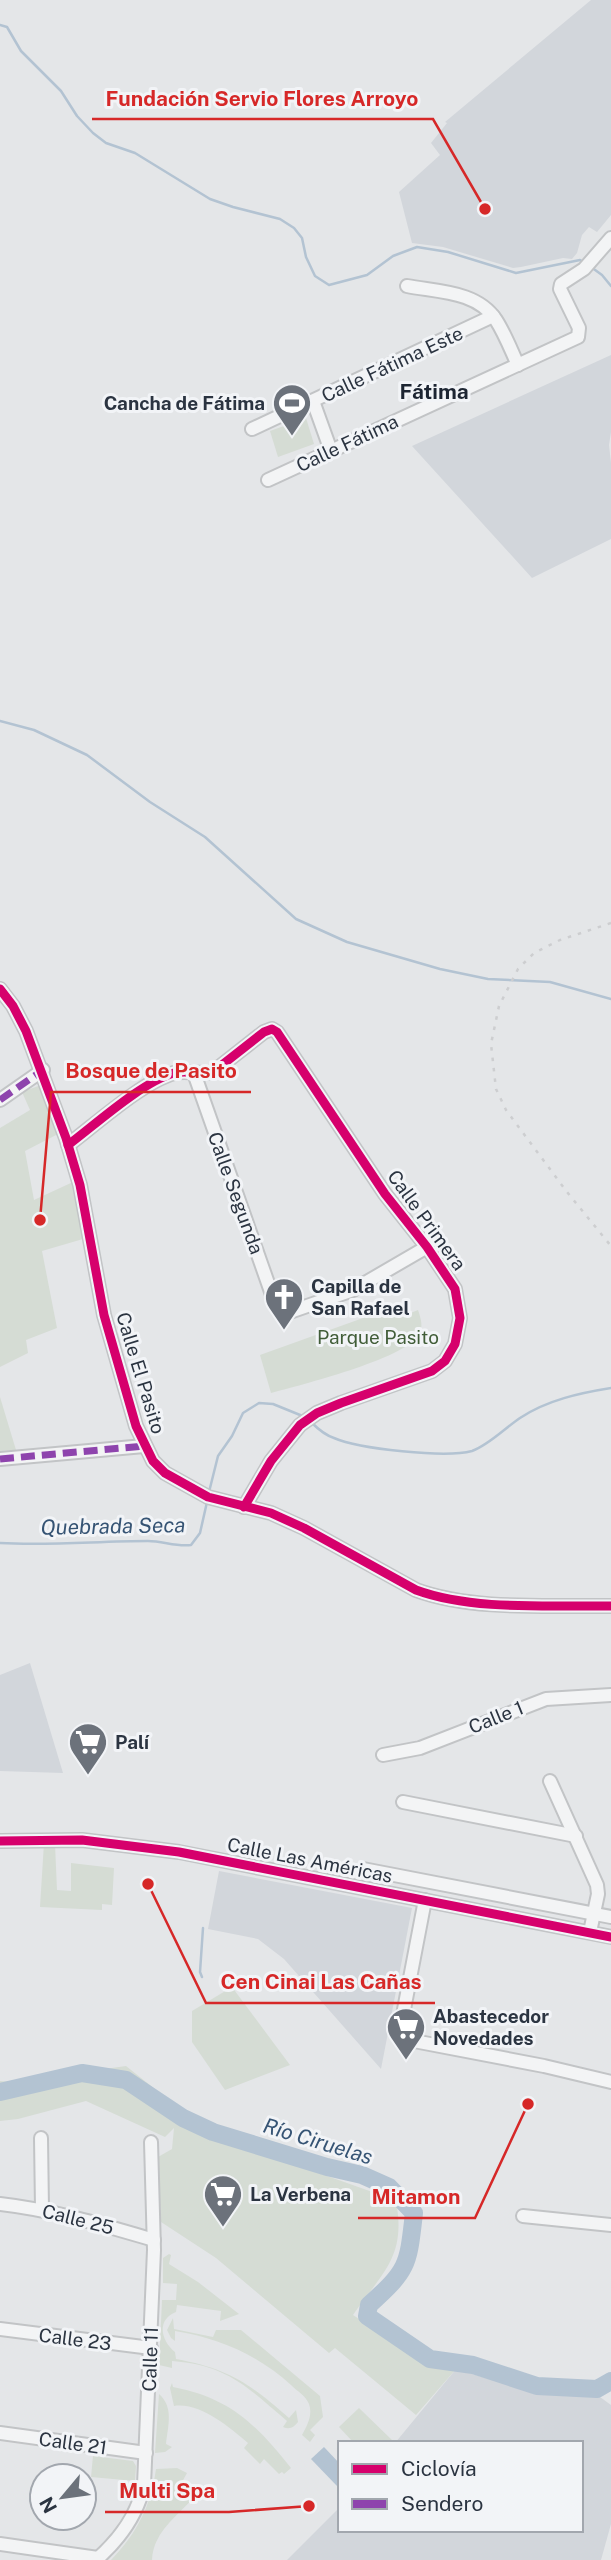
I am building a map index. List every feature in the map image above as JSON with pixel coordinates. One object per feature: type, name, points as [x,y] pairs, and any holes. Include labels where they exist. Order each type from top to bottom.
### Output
[{"type":"street","name":"Calle Fátima","points":[[268,480],[578,337],[579,328],[560,289],[565,280],[584,269],[611,238]]},
{"type":"street","points":[[407,286],[469,297],[493,316],[518,365]]},
{"type":"street","name":"Calle Fátima Este","points":[[252,429],[493,316]]},
{"type":"street","points":[[313,401],[331,451]]},
{"type":"street","name":"Calle El Pasito","points":[[0,989],[13,1006],[43,1070],[68,1145],[80,1185],[104,1315],[136,1426],[153,1461],[165,1473],[208,1497],[271,1513],[432,1596],[472,1602],[611,1606]]},
{"type":"street","name":"Calle Primera","points":[[194,1073],[213,1072],[264,1032],[272,1029],[277,1032],[385,1194],[455,1289],[460,1318],[455,1344],[445,1362],[432,1371],[341,1403],[317,1413],[300,1425],[271,1461],[244,1507]]},
{"type":"street","points":[[0,1100],[43,1070]]},
{"type":"street","points":[[68,1145],[152,1083],[179,1072],[194,1073]]},
{"type":"street","name":"Calle Segunda","points":[[194,1073],[280,1312],[287,1313],[353,1290],[426,1247]]},
{"type":"street","points":[[0,1459],[144,1446]]},
{"type":"street","name":"Calle 1","points":[[383,1755],[420,1748],[530,1703],[547,1699],[611,1695]]},
{"type":"street","points":[[550,1781],[597,1885],[598,1894],[590,1932]]},
{"type":"street","points":[[403,1802],[576,1836]]},
{"type":"street","name":"Calle Las Américas","points":[[0,1841],[82,1840],[126,1843],[611,1937]]},
{"type":"street","name":"Calle Las Américas","points":[[363,1869],[611,1917]]},
{"type":"street","points":[[459,1907],[463,1889]]},
{"type":"street","points":[[425,1900],[401,2025],[404,2035],[414,2042],[543,2066],[611,2082]]},
{"type":"street","points":[[41,2138],[42,2209]]},
{"type":"street","name":"Calle 11","points":[[97,2559],[124,2531],[136,2511],[144,2485],[154,2240],[151,2142]]},
{"type":"street","name":"Calle 25","points":[[0,2204],[42,2209],[154,2240]]},
{"type":"street","points":[[523,2216],[611,2225]]},
{"type":"street","name":"Calle 23","points":[[0,2329],[151,2348]]},
{"type":"street","name":"Calle 21","points":[[0,2433],[146,2454]]},
{"type":"street","points":[[0,2544],[97,2559]]},
{"type":"shaded area","points":[[591,0],[611,0],[611,215],[597,232],[589,227],[582,235],[577,253],[572,259],[563,258],[521,267],[513,268],[443,247],[412,243],[399,192],[440,155],[431,143],[447,123],[445,122]]},
{"type":"shaded area","points":[[611,355],[611,539],[532,578],[412,446]]},
{"type":"shaded area","points":[[30,1663],[63,1773],[0,1771],[0,1675]]},
{"type":"shaded area","points":[[219,1871],[412,1908],[381,2069],[284,1959],[258,1939],[208,1929]]},
{"type":"shaded area","points":[[456,2369],[525,2390],[600,2397],[611,2405],[611,2524],[601,2560],[287,2560],[338,2509],[338,2532],[583,2532],[583,2441],[397,2441]]},
{"type":"green space","name":"Cancha de Fátima","points":[[306,418],[314,444],[278,457],[270,431]]},
{"type":"green space","points":[[41,1085],[58,1134],[25,1151],[34,1200],[73,1182],[83,1239],[42,1251],[57,1328],[26,1340],[28,1353],[0,1367],[0,1128],[30,1110],[22,1092]]},
{"type":"green space","name":"Parque Pasito","points":[[402,1304],[408,1314],[418,1310],[421,1320],[420,1333],[409,1345],[350,1370],[271,1393],[260,1355]]},
{"type":"green space","points":[[0,1397],[16,1450],[0,1451]]},
{"type":"green space","points":[[44,1843],[55,1844],[57,1890],[71,1891],[71,1863],[114,1868],[112,1905],[102,1904],[102,1910],[40,1907]]},
{"type":"green space","points":[[232,1987],[290,2065],[225,2090],[192,2042],[192,2011]]},
{"type":"green space","points":[[126,2066],[185,2113],[178,2123],[378,2194],[397,2207],[399,2225],[394,2253],[381,2277],[353,2315],[429,2365],[456,2369],[416,2415],[335,2348],[329,2353],[216,2258],[161,2222],[158,2157],[172,2149],[174,2128],[165,2137],[86,2101],[18,2119],[0,2121],[0,2081],[12,2082]]},
{"type":"green space","points":[[169,2254],[169,2264],[198,2282],[239,2314],[220,2321],[221,2311],[177,2305],[176,2312],[165,2320],[164,2337],[175,2352],[176,2359],[203,2366],[172,2361],[172,2368],[159,2365],[162,2300],[176,2300],[177,2284],[163,2283],[163,2258]]},
{"type":"green space","points":[[173,2318],[174,2329],[213,2337],[216,2330],[241,2330],[320,2396],[323,2417],[310,2430],[315,2435],[310,2442],[302,2435],[310,2408],[308,2401],[301,2394],[278,2374],[237,2349],[207,2338],[175,2331],[175,2341],[167,2330]]},
{"type":"green space","points":[[215,2370],[224,2373],[237,2379],[250,2387],[289,2418],[296,2410],[298,2422],[293,2427],[283,2427],[287,2421],[248,2389]]},
{"type":"green space","points":[[172,2383],[173,2387],[211,2398],[240,2415],[266,2438],[291,2468],[284,2474],[279,2474],[264,2459],[260,2464],[244,2448],[248,2443],[223,2423],[194,2408],[174,2406],[170,2388]]},
{"type":"green space","points":[[159,2394],[167,2405],[169,2424],[166,2444],[172,2447],[165,2452],[155,2453]]},
{"type":"green space","points":[[359,2408],[393,2441],[352,2441],[339,2427]]},
{"type":"green space","points":[[93,2456],[133,2461],[136,2466],[135,2481],[98,2478],[98,2462],[92,2462]]},
{"type":"green space","points":[[177,2468],[187,2473],[182,2482],[197,2494],[162,2532],[153,2550],[152,2560],[111,2560],[128,2540],[141,2518],[151,2495],[156,2469]]},
{"type":"water","points":[[324,2447],[338,2462],[337,2486],[311,2459]]},
{"type":"waterway","points":[[0,25],[7,27],[21,51],[61,91],[77,116],[93,133],[106,143],[135,153],[210,199],[280,219],[294,228],[302,238],[306,257],[315,276],[329,285],[367,275],[393,256],[417,247],[448,252],[516,273],[580,260],[585,263]]},
{"type":"waterway","points":[[591,267],[611,286]]},
{"type":"waterway","points":[[0,721],[34,730],[87,755],[150,802],[205,837],[296,919],[347,942],[440,969],[488,979],[550,982],[611,999]]},
{"type":"waterway","name":"Quebrada Seca","points":[[312,1423],[331,1437],[362,1446],[423,1453],[459,1453],[472,1451],[491,1441],[520,1418],[541,1406],[611,1388]]},
{"type":"waterway","name":"Quebrada Seca","points":[[209,1492],[218,1456],[243,1413],[259,1403],[273,1404],[305,1417]]},
{"type":"waterway","name":"Quebrada Seca","points":[[0,1543],[148,1541],[191,1545],[200,1533],[207,1502]]},
{"type":"waterway","points":[[202,1977],[200,1972],[203,1928]]},
{"type":"waterway","name":"Río Ciruelas","points":[[0,2092],[82,2073],[126,2080],[183,2118],[213,2132],[362,2175],[389,2187],[414,2213],[410,2244],[399,2274],[369,2305],[367,2316],[430,2359],[473,2365],[537,2386],[597,2389],[611,2381]]},
{"type":"railway","points":[[611,923],[560,940],[534,953],[518,969],[499,1006],[491,1044],[496,1089],[506,1110],[611,1246]]},
{"type":"marked path","points":[[0,1100],[43,1070]]},
{"type":"marked path","points":[[0,1459],[144,1446]]},
{"type":"cycle path","points":[[0,989],[13,1006],[26,1031],[66,1138],[80,1185],[104,1315],[136,1426],[153,1461],[165,1473],[208,1497],[271,1513],[304,1528],[416,1590],[438,1597],[487,1604],[611,1606]]},
{"type":"cycle path","points":[[68,1145],[119,1104],[148,1085],[174,1073],[213,1072],[264,1032],[272,1029],[277,1032],[385,1194],[427,1247],[455,1289],[460,1318],[455,1344],[445,1361],[432,1371],[317,1413],[300,1425],[271,1461],[244,1507]]},
{"type":"cycle path","points":[[0,1841],[82,1840],[179,1852],[611,1937]]},
{"type":"place","name":"Fundación Servio Flores Arroyo","points":[[485,209]]},
{"type":"place","name":"Cancha de Fátima","points":[[292,437]]},
{"type":"place","name":"Bosque de Pasito","points":[[40,1220]]},
{"type":"place","name":"Capilla de San Rafael","points":[[284,1331]]},
{"type":"place","name":"Palí","points":[[88,1776]]},
{"type":"place","name":"Cen Cinai Las Cañas","points":[[148,1884]]},
{"type":"place","name":"Abastecedor Novedades","points":[[406,2061]]},
{"type":"place","name":"Mitamon","points":[[528,2104]]},
{"type":"place","name":"La Verbena","points":[[223,2228]]},
{"type":"place","name":"Multi Spa","points":[[309,2506]]},
{"type":"district","name":"Fátima","points":[[434,391]]}]
